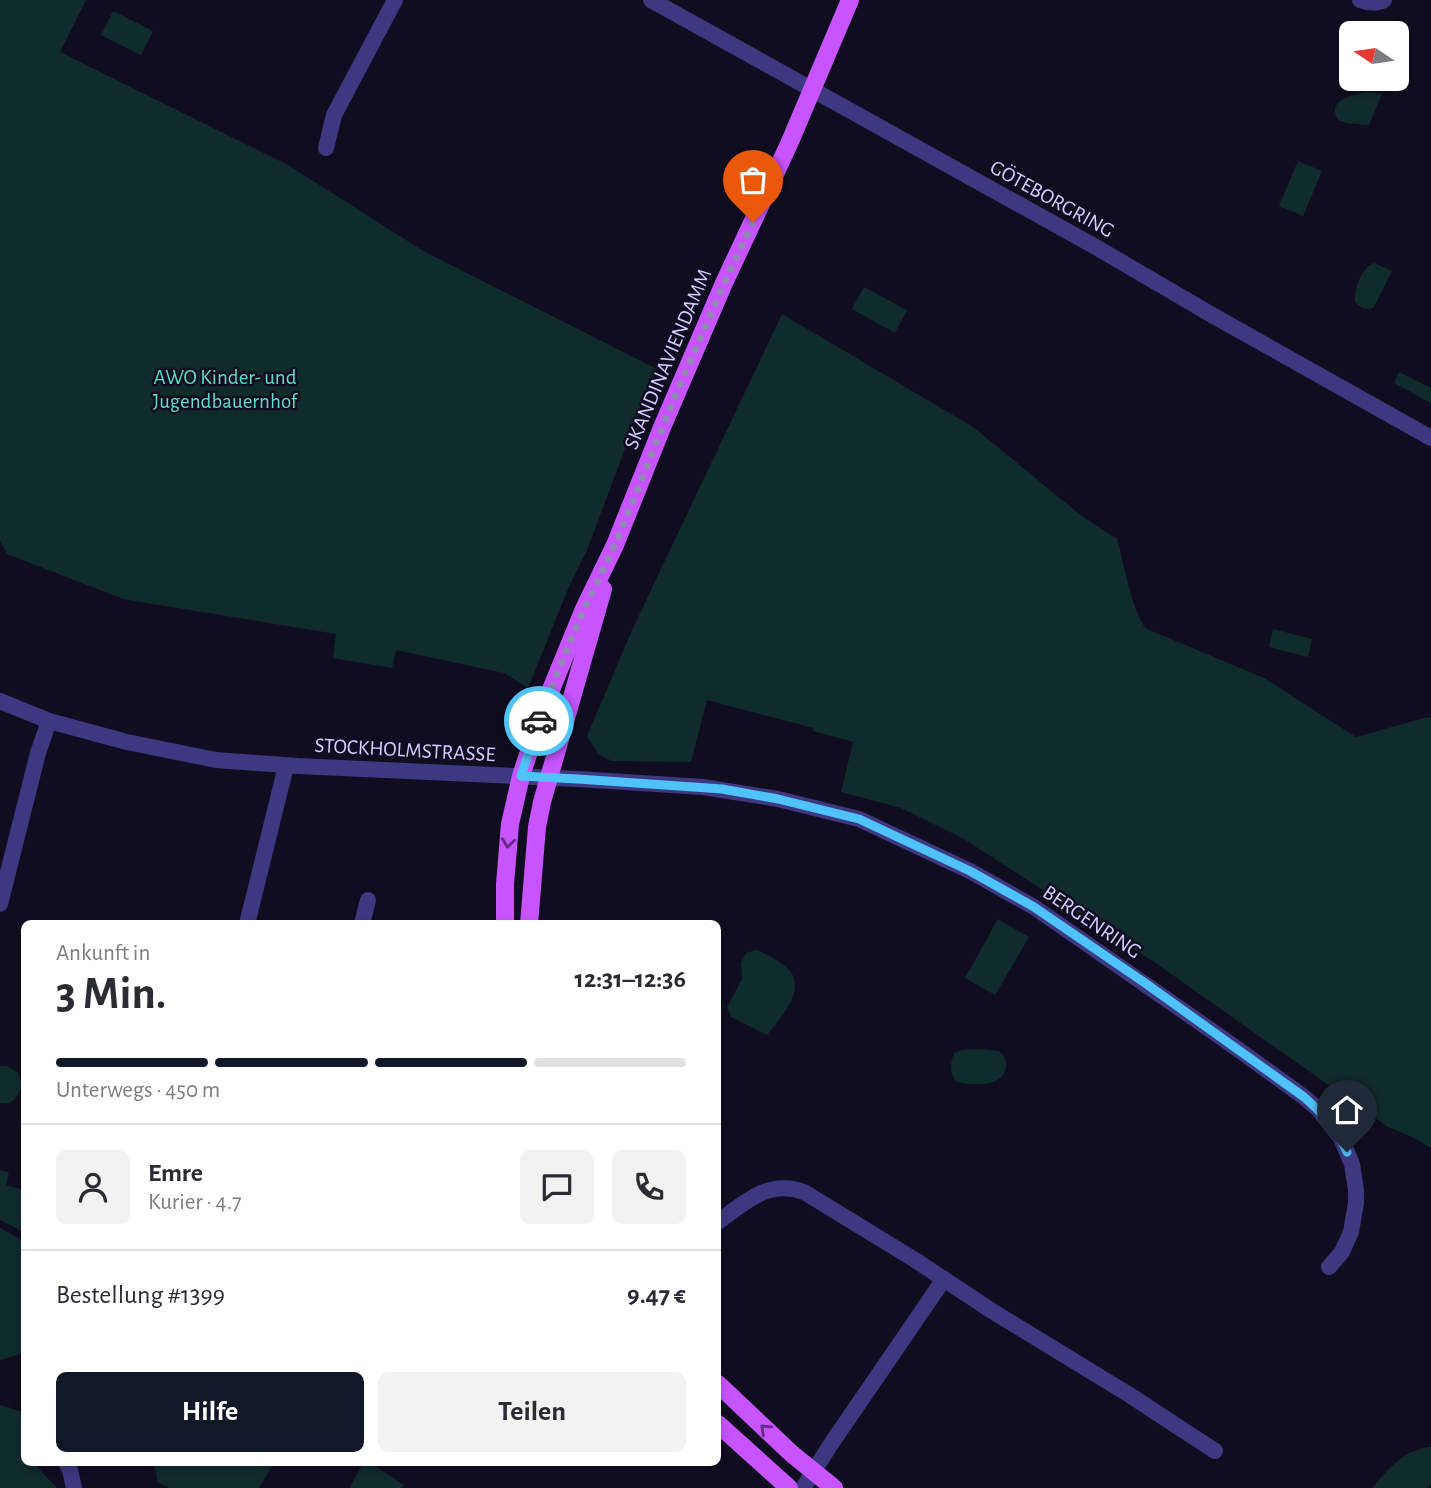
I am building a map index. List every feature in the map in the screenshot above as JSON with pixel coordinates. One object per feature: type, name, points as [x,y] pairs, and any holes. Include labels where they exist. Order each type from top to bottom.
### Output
[{"type":"main road","name":"SKANDINAVIENDAMM","points":[[505,920],[507,856],[515,801],[537,727],[556,676],[850,0]]},
{"type":"main road","name":"SKANDINAVIENDAMM","points":[[529,920],[537,827],[548,777],[615,545]]},
{"type":"main road","points":[[721,1387],[792,1454],[834,1488]]},
{"type":"main road","points":[[721,1427],[789,1488]]},
{"type":"street","points":[[326,148],[334,115],[395,0]]},
{"type":"street","name":"GÖTEBORGRING","points":[[651,0],[1094,246],[1431,439]]},
{"type":"street","points":[[1360,0],[1370,3],[1384,0]]},
{"type":"street","name":"STOCKHOLMSTRASSE","points":[[0,701],[48,721],[127,742],[216,760],[521,776]]},
{"type":"street","points":[[0,904],[48,721]]},
{"type":"street","name":"STOCKHOLMSTRASSE","points":[[248,920],[286,765]]},
{"type":"street","name":"BERGENRING","points":[[521,776],[704,787],[839,813],[859,819],[939,856],[1034,907],[1304,1097],[1332,1125],[1352,1164],[1356,1203],[1346,1244],[1329,1266]]},
{"type":"street","points":[[363,920],[368,901]]},
{"type":"street","points":[[721,1220],[755,1196],[778,1188],[793,1188],[804,1192],[1215,1451]]},
{"type":"street","points":[[803,1488],[944,1279]]},
{"type":"street","points":[[68,1466],[74,1488]]},
{"type":"green space","name":"AWO Kinder- und Jugendbauernhof","points":[[0,0],[86,0],[60,52],[288,165],[425,252],[657,369],[587,550],[568,589],[528,688],[504,673],[396,650],[392,668],[333,658],[336,634],[123,599],[7,554],[0,541]]},
{"type":"green space","points":[[113,11],[153,31],[141,55],[101,35]]},
{"type":"green space","points":[[1365,92],[1382,94],[1369,125],[1338,120],[1335,108],[1338,103],[1347,97]]},
{"type":"green space","points":[[1298,161],[1322,171],[1303,216],[1279,206]]},
{"type":"green space","points":[[1374,263],[1392,271],[1374,307],[1362,308],[1355,302],[1356,291],[1365,269]]},
{"type":"green space","points":[[864,287],[907,310],[895,333],[852,309]]},
{"type":"green space","points":[[782,314],[973,427],[1083,517],[1117,539],[1137,613],[1147,629],[1264,678],[1356,737],[1431,718],[1431,1148],[1388,1127],[1157,964],[964,839],[901,808],[841,792],[853,742],[813,731],[813,728],[707,700],[691,762],[612,761],[598,754],[587,736],[633,628]]},
{"type":"green space","points":[[1399,372],[1431,388],[1431,403],[1394,383]]},
{"type":"green space","points":[[1273,629],[1312,639],[1308,657],[1269,647]]},
{"type":"green space","points":[[998,919],[1029,937],[995,995],[965,978]]},
{"type":"green space","points":[[757,950],[783,964],[790,971],[795,987],[789,1005],[767,1035],[731,1017],[727,1007],[742,979],[741,963],[746,953]]},
{"type":"green space","points":[[979,1049],[1001,1053],[1006,1065],[1002,1077],[983,1084],[955,1081],[951,1067],[954,1053]]},
{"type":"green space","points":[[0,1066],[7,1066],[18,1072],[21,1088],[12,1101],[0,1103]]},
{"type":"green space","points":[[0,1170],[9,1172],[6,1185],[21,1189],[21,1230],[0,1220]]},
{"type":"green space","points":[[0,1228],[21,1239],[21,1354],[0,1360]]},
{"type":"green space","points":[[0,1405],[21,1412],[21,1466],[37,1466],[57,1488],[0,1488]]},
{"type":"green space","points":[[1431,1447],[1431,1484],[1428,1488],[1372,1488],[1405,1456]]},
{"type":"green space","points":[[155,1466],[272,1466],[259,1488],[170,1488],[158,1483]]},
{"type":"green space","points":[[361,1466],[375,1466],[404,1485],[402,1488],[350,1487]]},
{"type":"way so far","points":[[539,721],[584,609],[615,545],[673,401],[753,222]]},
{"type":"route","points":[[539,721],[521,776],[704,787],[778,799],[859,819],[970,871],[1034,907],[1304,1097],[1332,1125],[1347,1152]]}]
